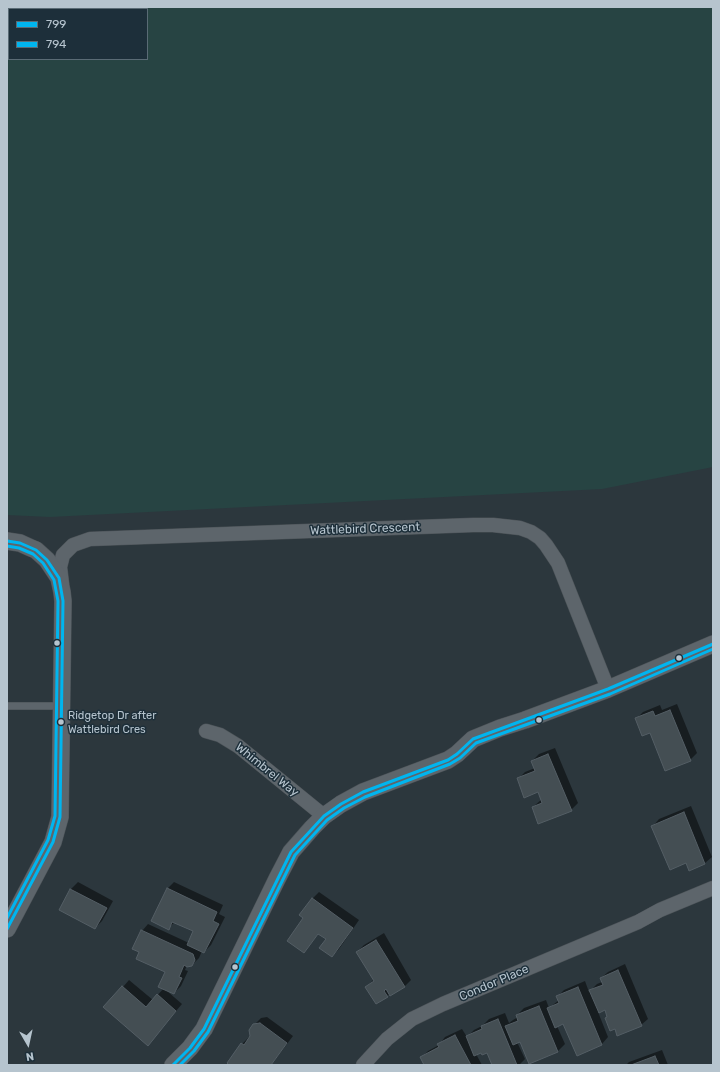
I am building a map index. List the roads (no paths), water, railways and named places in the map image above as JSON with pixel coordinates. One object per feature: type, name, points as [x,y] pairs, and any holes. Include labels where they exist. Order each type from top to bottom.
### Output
[{"type":"street","name":"Wattlebird Crescent","points":[[62,592],[60,567],[63,555],[68,549],[80,541],[90,539],[480,525],[520,528],[531,532],[540,538],[558,563],[608,690]]},
{"type":"street","points":[[7,541],[20,543],[36,550],[47,560],[59,578],[62,592],[61,804],[58,826],[53,842],[7,929]]},
{"type":"street","points":[[178,1064],[204,1029],[286,861],[301,840],[324,816],[341,804],[363,792],[448,760],[474,739],[500,728],[608,690],[713,644]]},
{"type":"street","name":"Whimbrel Way","points":[[206,731],[220,735],[238,746],[324,816]]},
{"type":"street","name":"Condor Place","points":[[363,1065],[387,1039],[412,1019],[443,1004],[638,922],[660,910],[713,888]]},
{"type":"lane","points":[[7,706],[62,706]]},
{"type":"place","name":"Ridgetop Dr after Wattlebird Cres","points":[[61,722]]}]
